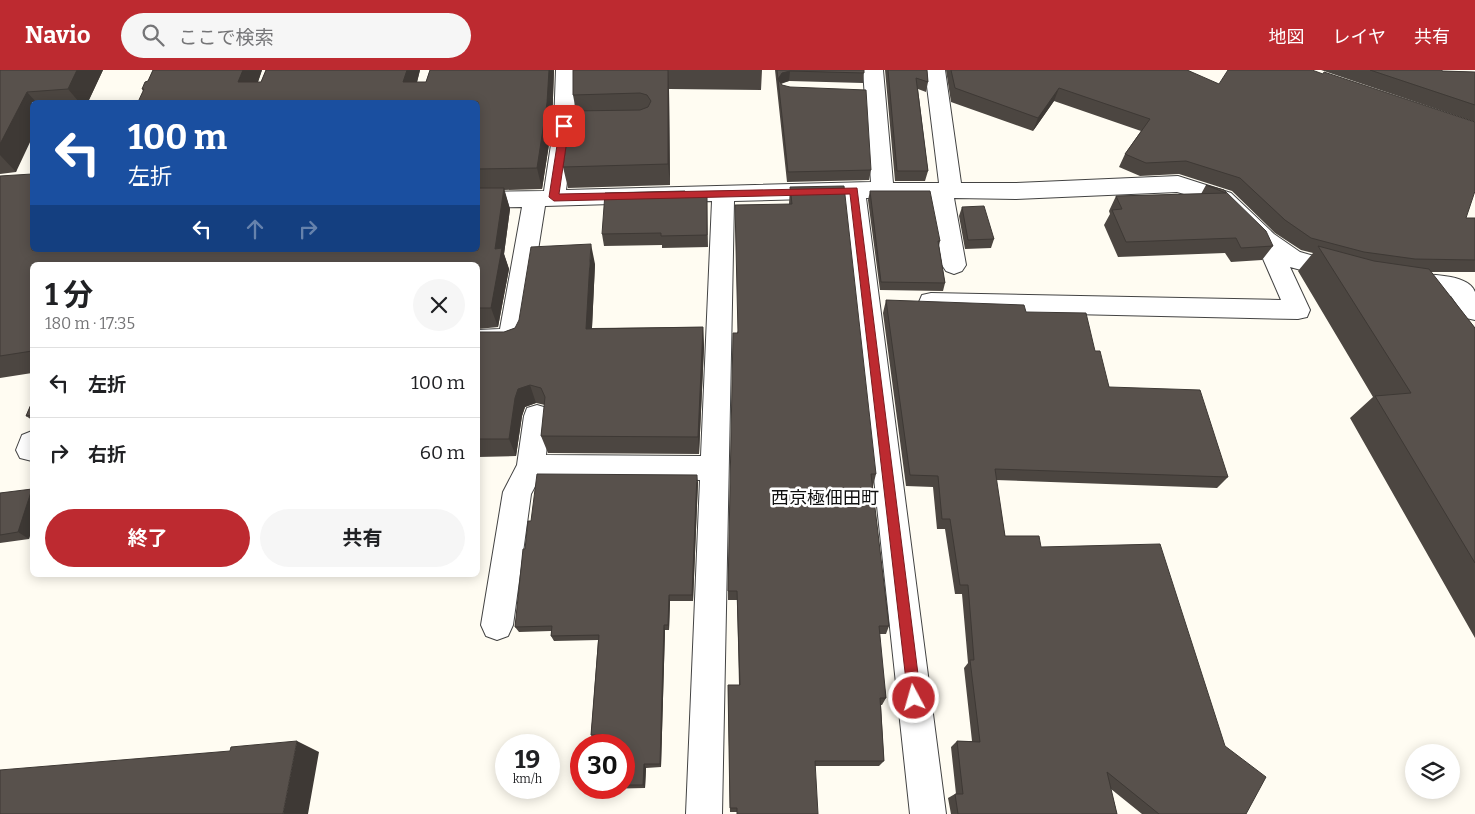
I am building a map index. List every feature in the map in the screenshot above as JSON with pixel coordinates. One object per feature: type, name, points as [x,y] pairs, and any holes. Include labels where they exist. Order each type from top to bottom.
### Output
[{"type":"street","points":[[480,340],[511,339],[544,198],[574,125],[566,70]]},
{"type":"street","points":[[873,70],[866,92],[882,190]]},
{"type":"street","points":[[935,70],[954,265]]},
{"type":"street","points":[[480,200],[854,190],[1016,191],[1178,184],[1223,198],[1266,240],[1292,259],[1361,277]]},
{"type":"street","points":[[854,190],[887,301],[928,814]]},
{"type":"street","points":[[704,814],[723,194]]},
{"type":"street","points":[[887,301],[1298,310],[1266,240]]},
{"type":"street","points":[[1397,282],[1458,287],[1475,311]]},
{"type":"street","points":[[497,625],[516,492],[532,467],[538,416]]},
{"type":"street","points":[[532,467],[716,468]]},
{"type":"building","points":[[0,70],[77,70],[68,89],[27,92],[0,144]]},
{"type":"building","points":[[153,70],[243,70],[238,82],[261,82],[266,70],[407,70],[403,82],[426,82],[430,70],[549,70],[547,103],[537,168],[480,169],[480,100],[139,100],[145,82],[148,81]]},
{"type":"building","points":[[573,70],[668,70],[668,164],[563,167],[571,111],[640,110],[648,107],[651,101],[647,95],[640,93],[573,95]]},
{"type":"building","points":[[777,70],[864,70],[864,73],[790,71],[782,73],[778,79],[782,85],[790,87],[866,90],[871,170],[788,172]]},
{"type":"building","points":[[888,70],[927,70],[928,82],[916,78],[928,171],[897,171]]},
{"type":"building","points":[[951,70],[1187,70],[1219,84],[1228,70],[1312,70],[1323,74],[1324,72],[1475,122],[1475,191],[1466,218],[1475,218],[1475,260],[1415,259],[1364,252],[1311,238],[1285,220],[1240,178],[1186,161],[1146,163],[1125,154],[1150,119],[1059,88],[1038,118],[955,88]]},
{"type":"building","points":[[1370,70],[1475,72],[1475,105]]},
{"type":"building","points":[[30,174],[30,252],[480,252],[480,188],[504,188],[495,249],[502,248],[491,308],[480,308],[480,262],[30,262],[30,351],[0,356],[0,176]]},
{"type":"building","points":[[1206,185],[1224,190],[1266,231],[1273,246],[1241,248],[1236,238],[1126,242],[1112,210],[1122,209],[1116,196],[1226,193]]},
{"type":"building","points":[[844,186],[876,474],[871,474],[889,626],[879,626],[886,698],[880,698],[884,761],[815,761],[818,814],[737,814],[737,808],[730,808],[728,685],[740,685],[737,591],[728,591],[733,333],[738,333],[735,205],[792,204],[790,187]]},
{"type":"building","points":[[685,191],[685,197],[707,196],[707,235],[661,236],[661,233],[602,234],[605,193]]},
{"type":"building","points":[[870,191],[930,191],[940,241],[938,241],[945,283],[881,282]]},
{"type":"building","points":[[984,206],[994,239],[968,240],[962,207]]},
{"type":"building","points":[[591,244],[586,329],[703,327],[698,437],[541,436],[545,397],[541,388],[530,385],[518,389],[509,439],[480,439],[480,332],[504,332],[515,328],[519,320],[531,247]]},
{"type":"building","points":[[1318,246],[1374,261],[1429,269],[1475,328],[1475,563],[1375,396],[1411,393]]},
{"type":"building","points":[[886,300],[1024,305],[1026,312],[1086,313],[1095,351],[1100,351],[1109,387],[1200,390],[1228,477],[995,469],[1005,536],[1039,536],[1041,547],[1160,544],[1225,746],[1266,777],[1246,814],[1159,814],[1107,772],[1117,814],[958,814],[955,794],[963,794],[957,741],[980,742],[970,660],[974,660],[968,585],[960,585],[950,519],[942,519],[938,476],[910,475]]},
{"type":"building","points":[[30,407],[30,415],[26,416]]},
{"type":"building","points":[[537,474],[697,475],[692,595],[669,595],[668,625],[664,625],[660,764],[644,764],[643,785],[635,785],[635,734],[591,734],[599,635],[551,636],[552,626],[515,627],[523,549],[525,549],[528,521],[531,521]]},
{"type":"building","points":[[30,489],[30,495],[18,532],[0,535],[0,493]]},
{"type":"building","points":[[297,741],[283,814],[0,814],[0,770],[230,751],[231,747]]},
{"type":"district","name":"西京極佃田町","points":[[825,498]]},
{"type":"route","points":[[564,126],[554,197],[854,190],[914,698]]}]
